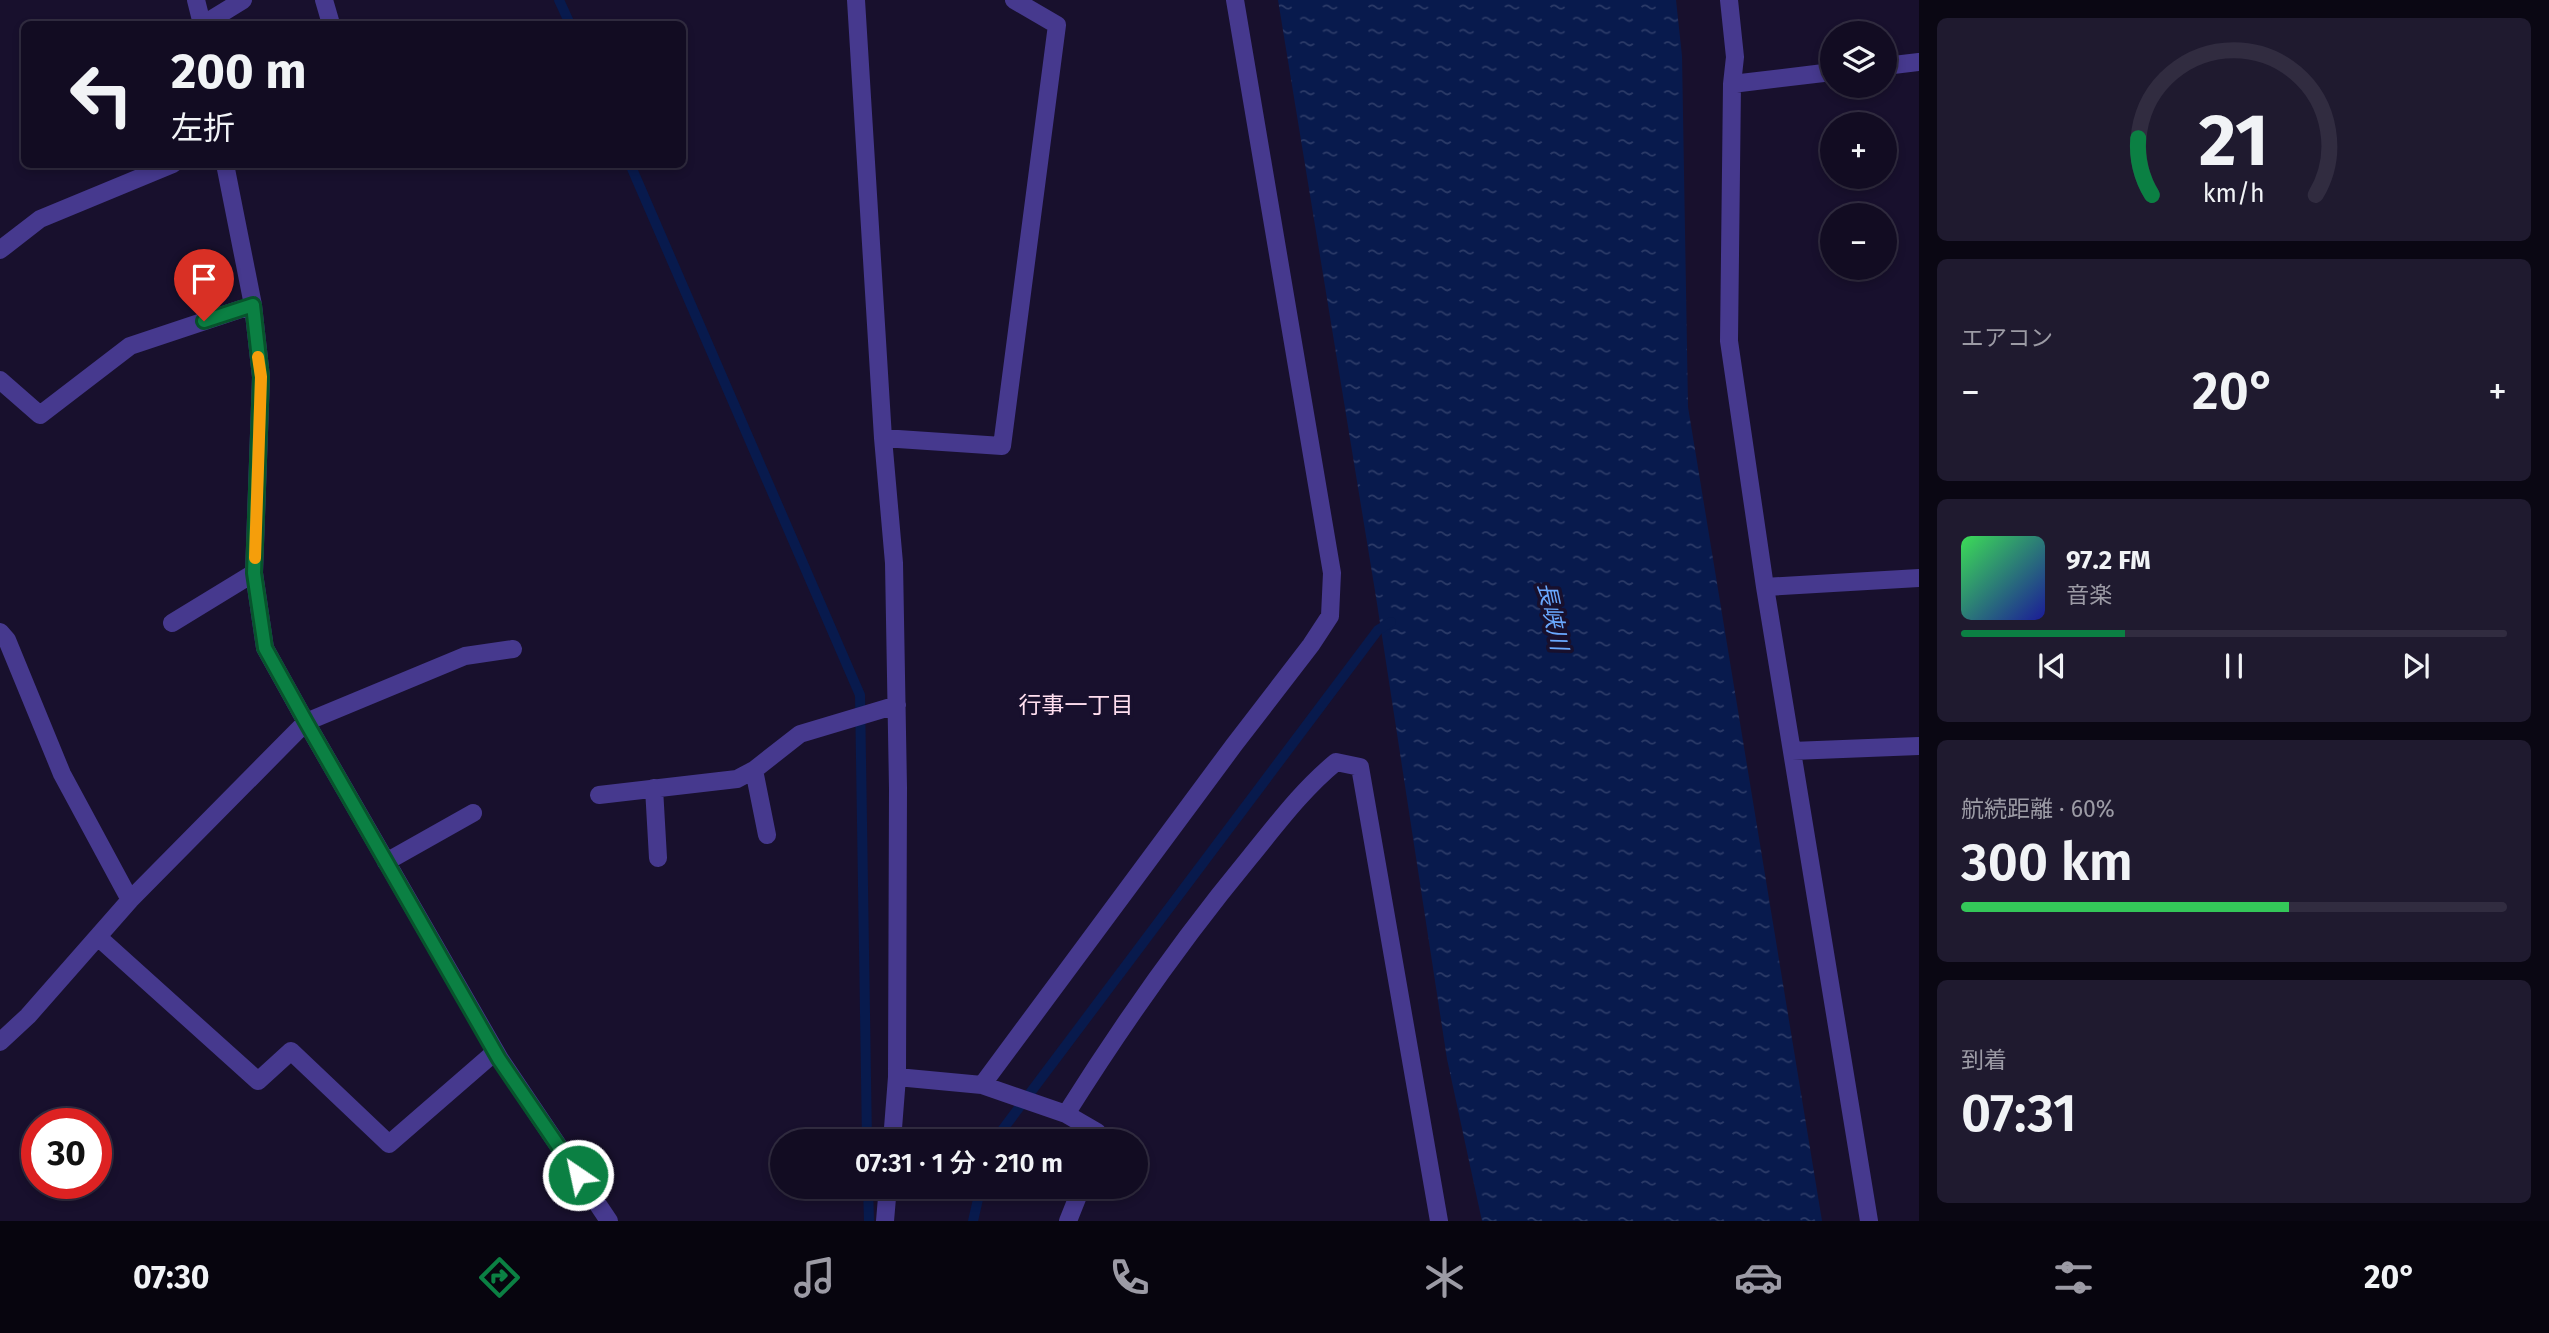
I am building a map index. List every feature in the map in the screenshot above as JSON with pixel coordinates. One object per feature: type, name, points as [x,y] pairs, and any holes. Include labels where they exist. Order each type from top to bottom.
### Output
[{"type":"street","points":[[195,0],[202,21]]},
{"type":"street","points":[[208,21],[243,0]]},
{"type":"street","points":[[324,0],[330,21]]},
{"type":"street","points":[[856,0],[883,438],[894,563],[897,705],[897,1077],[893,1129]]},
{"type":"street","points":[[883,438],[1002,446],[1057,25],[1014,0]]},
{"type":"street","points":[[982,1085],[1311,645],[1329,616],[1332,573],[1235,0]]},
{"type":"street","points":[[1729,0],[1735,57],[1732,84],[1729,341],[1791,751],[1869,1221]]},
{"type":"street","points":[[1897,65],[1919,62]]},
{"type":"street","points":[[1732,84],[1820,73]]},
{"type":"street","points":[[0,250],[40,219],[163,168]]},
{"type":"street","points":[[226,168],[253,305],[261,377],[254,573],[265,648],[495,1052],[609,1221]]},
{"type":"street","points":[[0,380],[40,415],[130,346],[253,305]]},
{"type":"street","points":[[172,623],[254,573]]},
{"type":"street","points":[[1765,587],[1919,578]]},
{"type":"street","points":[[0,632],[7,640],[62,774],[130,900]]},
{"type":"street","points":[[0,1042],[27,1016],[130,900],[306,722],[465,656],[513,649]]},
{"type":"street","points":[[599,795],[737,779],[754,770],[800,734],[897,705]]},
{"type":"street","points":[[1791,751],[1919,746]]},
{"type":"street","points":[[1066,1114],[1103,1056],[1220,893],[1310,784],[1336,762],[1360,767],[1439,1221]]},
{"type":"street","points":[[754,770],[767,835]]},
{"type":"street","points":[[654,788],[658,858]]},
{"type":"street","points":[[386,862],[473,813]]},
{"type":"street","points":[[97,937],[258,1081],[291,1051],[389,1143],[495,1052]]},
{"type":"street","points":[[897,1077],[982,1085],[1066,1114],[1092,1129]]},
{"type":"street","points":[[885,1221],[887,1199]]},
{"type":"street","points":[[1068,1221],[1077,1199]]},
{"type":"water","name":"長峡川","points":[[1278,0],[1676,0],[1682,56],[1688,407],[1822,1221],[1482,1221],[1447,1059],[1376,597]]},
{"type":"waterway","points":[[559,0],[569,21]]},
{"type":"waterway","points":[[632,168],[860,695],[867,1129]]},
{"type":"waterway","points":[[1003,1129],[1378,630],[1391,622]]},
{"type":"waterway","points":[[868,1199],[869,1221]]},
{"type":"waterway","points":[[973,1221],[978,1199]]},
{"type":"slow traffic","points":[[255,558],[261,377],[258,357]]},
{"type":"district","name":"行事一丁目","points":[[1076,705]]},
{"type":"route","points":[[204,321],[253,305],[261,377],[254,573],[265,648],[499,1059],[578,1175]]}]
